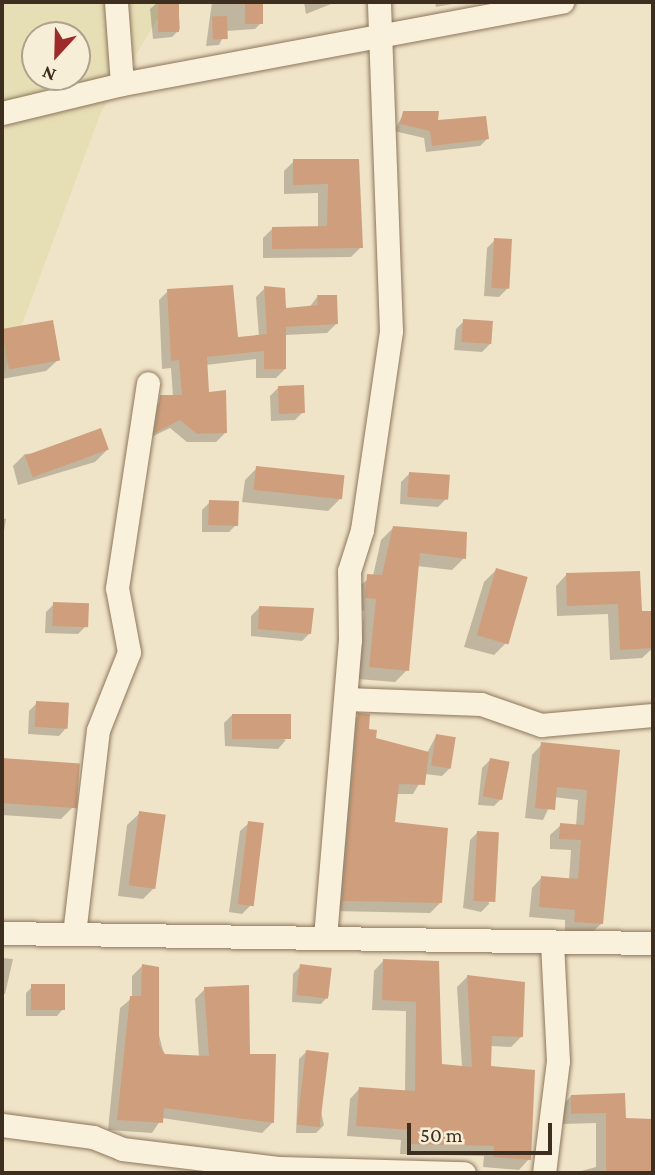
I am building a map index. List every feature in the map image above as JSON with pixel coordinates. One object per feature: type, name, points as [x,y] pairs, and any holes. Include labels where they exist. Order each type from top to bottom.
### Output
[{"type":"street","points":[[116,2],[122,84]]},
{"type":"street","points":[[324,937],[346,699],[349,570],[362,530],[391,331],[383,36],[379,2]]},
{"type":"street","points":[[2,113],[122,84],[562,2]]},
{"type":"street","points":[[74,934],[98,730],[129,652],[117,588],[148,383]]},
{"type":"street","points":[[346,699],[481,704],[541,724],[653,715]]},
{"type":"street","points":[[2,933],[653,943]]},
{"type":"street","points":[[544,1173],[558,1061],[552,941]]},
{"type":"street","points":[[2,1125],[93,1137],[122,1149],[280,1168],[464,1173]]},
{"type":"shaded area","points":[[2,2],[168,2],[101,112],[2,379]]},
{"type":"building","points":[[158,2],[179,2],[179,32],[158,32]]},
{"type":"building","points":[[245,2],[263,2],[263,24],[245,24]]},
{"type":"building","points":[[227,16],[228,39],[213,40],[212,17]]},
{"type":"building","points":[[403,111],[439,111],[438,120],[486,116],[489,139],[432,146],[430,131],[400,124]]},
{"type":"building","points":[[293,159],[359,159],[363,248],[272,249],[272,227],[327,226],[328,184],[293,185]]},
{"type":"building","points":[[494,238],[512,239],[509,289],[491,288]]},
{"type":"building","points":[[233,285],[238,337],[267,334],[264,286],[285,288],[286,308],[318,305],[317,295],[337,295],[338,324],[286,327],[286,369],[264,369],[264,351],[207,357],[209,392],[226,390],[227,433],[197,434],[180,420],[155,433],[160,395],[182,395],[179,360],[171,361],[167,289]]},
{"type":"building","points":[[463,319],[493,321],[491,344],[461,342]]},
{"type":"building","points":[[53,320],[60,360],[9,369],[2,329]]},
{"type":"building","points":[[304,385],[305,413],[279,414],[278,386]]},
{"type":"building","points":[[101,428],[109,450],[33,477],[25,456]]},
{"type":"building","points":[[256,466],[345,475],[342,499],[253,490]]},
{"type":"building","points":[[409,472],[450,475],[448,500],[407,497]]},
{"type":"building","points":[[209,500],[239,501],[238,526],[208,525]]},
{"type":"building","points":[[393,526],[467,532],[466,559],[420,553],[409,671],[369,667],[376,599],[365,598],[367,574],[382,575]]},
{"type":"building","points":[[496,568],[528,577],[508,644],[477,635]]},
{"type":"building","points":[[640,571],[642,611],[653,611],[653,648],[620,650],[618,604],[567,606],[566,573]]},
{"type":"building","points":[[53,602],[89,603],[88,627],[52,626]]},
{"type":"building","points":[[259,606],[314,608],[311,634],[258,629]]},
{"type":"building","points":[[36,701],[69,703],[68,729],[35,727]]},
{"type":"building","points":[[358,713],[370,714],[369,729],[377,730],[376,738],[429,752],[425,785],[399,784],[395,822],[448,828],[442,903],[342,901]]},
{"type":"building","points":[[232,714],[291,714],[291,739],[232,739]]},
{"type":"building","points":[[436,734],[456,737],[451,769],[431,766]]},
{"type":"building","points":[[541,742],[620,750],[603,924],[574,922],[575,910],[539,907],[541,876],[578,879],[581,840],[559,839],[560,823],[584,825],[587,790],[557,787],[555,810],[535,808]]},
{"type":"building","points":[[2,758],[80,763],[77,808],[2,803]]},
{"type":"building","points":[[490,758],[510,762],[502,800],[483,796]]},
{"type":"building","points":[[139,811],[166,815],[155,889],[129,885]]},
{"type":"building","points":[[248,821],[264,823],[254,906],[238,904]]},
{"type":"building","points":[[477,831],[499,832],[495,902],[473,901]]},
{"type":"building","points":[[383,959],[439,961],[442,1064],[472,1067],[467,975],[525,982],[523,1037],[492,1036],[491,1066],[535,1070],[531,1160],[493,1157],[494,1146],[410,1144],[411,1130],[356,1126],[359,1087],[415,1091],[416,1002],[382,1000]]},
{"type":"building","points":[[142,964],[159,967],[159,1045],[165,1054],[209,1056],[204,987],[249,985],[250,1054],[276,1054],[274,1123],[164,1108],[163,1123],[117,1120],[130,996],[141,996]]},
{"type":"building","points":[[300,964],[332,968],[328,999],[296,995]]},
{"type":"building","points":[[31,984],[65,984],[65,1010],[31,1010]]},
{"type":"building","points":[[306,1050],[329,1053],[320,1127],[297,1124]]},
{"type":"building","points":[[625,1093],[626,1118],[653,1119],[653,1173],[606,1173],[606,1113],[571,1114],[571,1095]]}]
